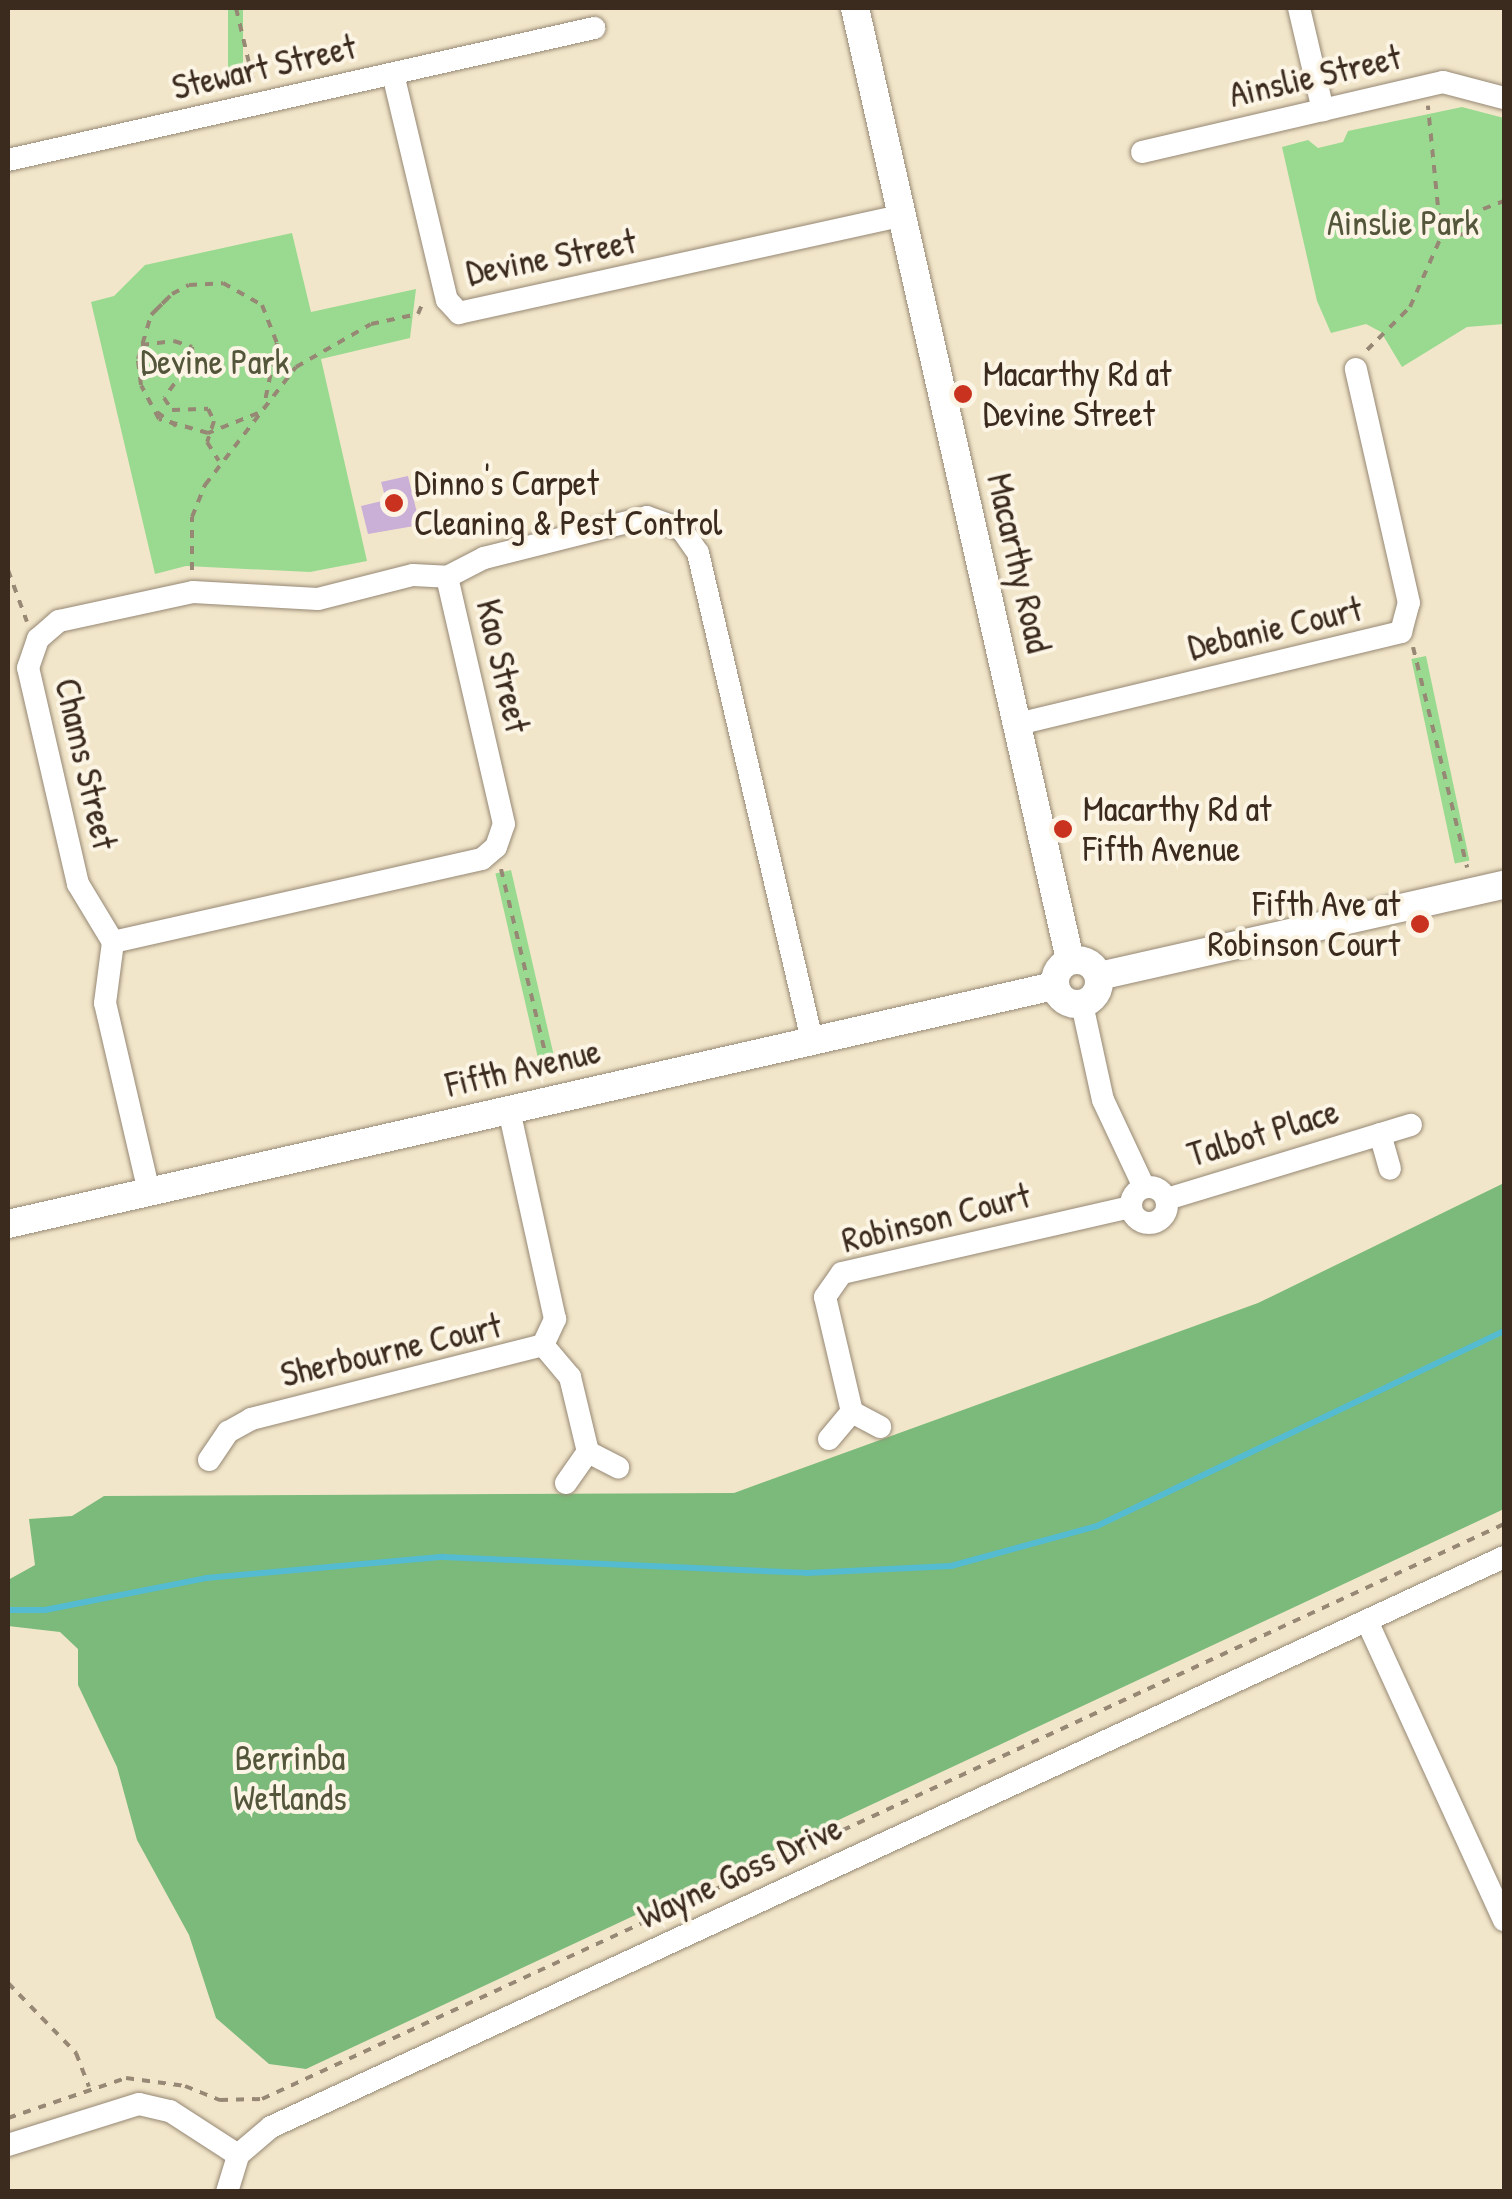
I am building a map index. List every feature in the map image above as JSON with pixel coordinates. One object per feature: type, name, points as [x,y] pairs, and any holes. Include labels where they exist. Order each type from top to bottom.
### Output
[{"type":"street","name":"Macarthy Road","points":[[854,8],[1070,960]]},
{"type":"street","points":[[1299,8],[1323,110]]},
{"type":"street","name":"Stewart Street","points":[[8,160],[594,28]]},
{"type":"street","name":"Devine Street","points":[[392,74],[446,296],[459,313],[480,314],[900,216]]},
{"type":"street","name":"Ainslie Street","points":[[1142,152],[1443,82],[1504,98]]},
{"type":"street","name":"Debanie Court","points":[[1018,724],[1400,632],[1409,604],[1356,368]]},
{"type":"street","name":"Kao Street","points":[[496,847],[504,824],[447,577],[484,558],[647,518],[682,530],[698,553],[812,1040]]},
{"type":"street","name":"Chams Street","points":[[113,942],[78,884],[28,668],[38,640],[59,621],[194,592],[318,599],[414,575],[447,577]]},
{"type":"street","points":[[148,1192],[105,1003],[113,942],[460,866],[496,847]]},
{"type":"street","points":[[1099,976],[1504,885]]},
{"type":"street","points":[[1070,960],[1084,961],[1099,976],[1094,996],[1082,1004],[1068,1003],[1054,986],[1059,968],[1070,960]]},
{"type":"street","name":"Fifth Avenue","points":[[8,1224],[1054,986]]},
{"type":"street","points":[[1082,1004],[1103,1100],[1144,1187]]},
{"type":"street","name":"Sherbourne Court","points":[[209,1460],[228,1432],[250,1419],[542,1345],[556,1319],[509,1110]]},
{"type":"street","name":"Talbot Place","points":[[1167,1200],[1411,1125]]},
{"type":"street","name":"Talbot Place","points":[[1380,1134],[1390,1169]]},
{"type":"street","points":[[1144,1187],[1160,1190],[1167,1200],[1165,1214],[1153,1223],[1138,1220],[1131,1207],[1144,1187]]},
{"type":"street","name":"Robinson Court","points":[[852,1412],[825,1297],[842,1273],[1131,1207]]},
{"type":"street","points":[[542,1345],[570,1378],[588,1452],[566,1483]]},
{"type":"street","points":[[829,1438],[852,1412],[880,1427]]},
{"type":"street","points":[[588,1452],[618,1467]]},
{"type":"street","name":"Wayne Goss Drive","points":[[238,2155],[271,2128],[1504,1558]]},
{"type":"street","points":[[1367,1621],[1504,1920]]},
{"type":"street","points":[[8,2144],[139,2104],[170,2112],[238,2155],[227,2192]]},
{"type":"path","points":[[236,8],[258,104]]},
{"type":"path","points":[[1356,368],[1410,307],[1441,237],[1424,86]]},
{"type":"path","points":[[1441,237],[1465,234],[1483,209],[1504,201]]},
{"type":"path","points":[[258,413],[208,433],[166,426],[141,384],[141,345],[156,310],[172,294],[190,285],[223,282],[262,305],[278,343],[264,406]]},
{"type":"path","points":[[194,592],[192,518],[219,461],[258,413],[324,346],[371,324],[418,314],[423,302],[446,296]]},
{"type":"path","points":[[141,345],[174,340],[192,346],[193,358],[164,398],[172,410],[208,409],[214,422],[208,433],[209,450],[219,461]]},
{"type":"path","points":[[8,570],[38,640]]},
{"type":"path","points":[[1400,632],[1418,653],[1467,867]]},
{"type":"path","points":[[496,847],[550,1074]]},
{"type":"path","points":[[8,2118],[126,2078],[185,2086],[220,2100],[262,2100],[1504,1524]]},
{"type":"path","points":[[8,1983],[76,2052],[89,2088]]},
{"type":"green space","points":[[228,8],[243,8],[243,86],[228,86]]},
{"type":"green space","name":"Ainslie Park","points":[[1462,107],[1504,118],[1504,324],[1467,327],[1402,367],[1381,332],[1366,324],[1331,333],[1317,301],[1282,147],[1308,140],[1318,148],[1343,142],[1348,131]]},
{"type":"green space","name":"Devine Park","points":[[292,233],[311,312],[416,289],[410,338],[321,359],[367,561],[310,572],[186,566],[155,574],[91,302],[114,296],[145,265]]},
{"type":"green space","points":[[1426,656],[1469,860],[1455,864],[1411,659]]},
{"type":"green space","points":[[511,870],[556,1065],[540,1068],[495,874]]},
{"type":"green space","name":"Berrinba Wetlands","points":[[1504,1183],[1504,1509],[306,2069],[269,2064],[216,2018],[189,1935],[137,1840],[117,1767],[78,1685],[78,1649],[60,1632],[8,1626],[8,1580],[35,1565],[29,1519],[72,1516],[104,1496],[734,1493],[1258,1303]]},
{"type":"building","name":"Dinno's Carpet Cleaning & Pest Control","points":[[408,476],[420,525],[368,534],[361,506],[386,500],[381,482]]},
{"type":"waterway","points":[[8,1610],[45,1610],[206,1578],[443,1557],[807,1573],[951,1566],[1097,1526],[1504,1331]]},
{"type":"place","name":"Macarthy Rd at Devine Street","points":[[963,394]]},
{"type":"place","name":"Dinno's Carpet Cleaning & Pest Control","points":[[394,503]]},
{"type":"place","name":"Macarthy Rd at Fifth Avenue","points":[[1063,829]]},
{"type":"place","name":"Fifth Ave at Robinson Court","points":[[1420,924]]}]
